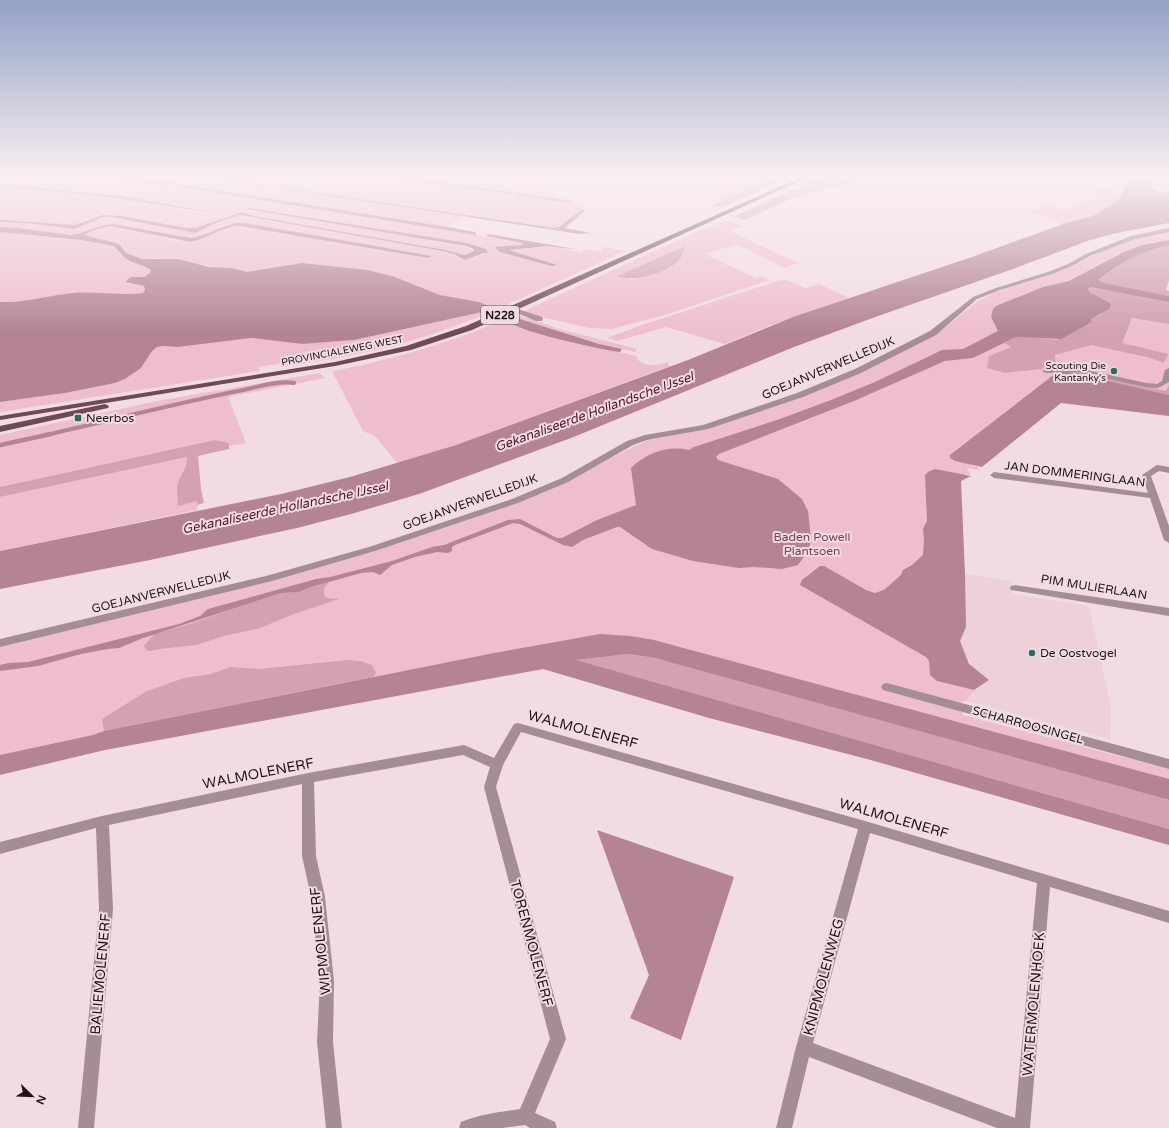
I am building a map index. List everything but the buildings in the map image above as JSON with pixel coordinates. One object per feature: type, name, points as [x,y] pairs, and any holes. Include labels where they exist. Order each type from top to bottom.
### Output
[{"type":"main road","name":"PROVINCIALEWEG WEST","points":[[0,418],[380,355],[434,340],[469,328],[690,228]]},
{"type":"main road","name":"PROVINCIALEWEG WEST","points":[[0,429],[79,413],[170,391]]},
{"type":"street","name":"GOEJANVERWELLEDIJK","points":[[0,643],[268,579],[372,549],[515,501],[565,480],[630,443],[645,438],[704,427],[739,416],[800,395],[858,371],[933,333],[975,298],[998,289],[1050,273],[1070,265],[1088,255],[1133,237],[1169,230]]},
{"type":"street","points":[[512,309],[539,319]]},
{"type":"street","points":[[1046,371],[1077,370],[1146,385],[1158,386],[1165,382],[1169,370]]},
{"type":"street","points":[[1169,470],[1157,468],[1146,475],[1169,540]]},
{"type":"street","name":"JAN DOMMERINGLAAN","points":[[994,476],[1153,496]]},
{"type":"street","name":"PIM MULIERLAAN","points":[[1015,588],[1169,612]]},
{"type":"street","name":"SCHARROOSINGEL","points":[[887,687],[1169,764]]},
{"type":"street","name":"WALMOLENERF","points":[[0,848],[102,821],[308,778],[464,750],[496,764],[518,727],[865,826],[1169,917]]},
{"type":"street","name":"TORENMOLENERF","points":[[496,764],[490,787],[558,1039],[525,1117]]},
{"type":"street","name":"WIPMOLENERF","points":[[308,778],[309,856],[318,897],[327,981],[326,1042],[334,1128]]},
{"type":"street","name":"BALIEMOLENERF","points":[[86,1128],[106,909],[102,821]]},
{"type":"street","name":"KNIPMOLENWEG","points":[[784,1128],[804,1047],[865,826]]},
{"type":"street","name":"WATERMOLENHOEK","points":[[804,1047],[1021,1128],[1044,879]]},
{"type":"street","points":[[467,1128],[491,1121],[525,1117],[549,1128]]},
{"type":"shaded area","points":[[685,246],[681,257],[674,265],[658,273],[650,276],[632,278],[617,276]]},
{"type":"shaded area","points":[[1169,246],[1169,280],[1166,290],[1169,291],[1169,296],[1104,283],[1098,280],[1142,252]]},
{"type":"shaded area","points":[[1090,287],[1169,302],[1169,324],[1132,318],[1122,343],[1168,354],[1164,363],[1147,357],[1091,345],[1055,355],[1056,365],[1166,391],[1169,385],[1169,395],[1051,368],[1005,373],[987,368],[989,356],[1011,347],[1004,343],[1016,337],[1057,340],[1092,322],[1091,319],[1102,314],[1097,297],[1089,290]]},
{"type":"shaded area","points":[[215,440],[229,443],[229,449],[198,456],[201,489],[204,503],[197,505],[197,501],[178,506],[177,486],[186,464],[187,457],[0,497],[0,487]]},
{"type":"shaded area","name":"De Oostvogel","points":[[965,574],[1011,581],[1013,594],[1089,606],[1111,708],[1110,739],[966,701],[974,690],[989,680],[969,664],[960,641],[966,627]]},
{"type":"shaded area","points":[[329,582],[324,589],[324,595],[327,598],[339,599],[294,614],[260,628],[224,636],[196,645],[150,651],[146,650],[144,646],[154,634],[187,625],[281,593],[299,592]]},
{"type":"shaded area","points":[[628,654],[655,658],[684,665],[1169,800],[1169,829],[574,660]]},
{"type":"shaded area","points":[[347,660],[360,661],[372,665],[376,673],[373,677],[104,731],[102,719],[147,691],[184,678],[211,674],[230,667],[260,669]]},
{"type":"green space","points":[[12,228],[63,228],[74,229],[99,228],[71,235]]},
{"type":"green space","points":[[96,228],[121,228],[169,239],[189,241],[204,238],[229,228],[248,228],[296,236],[264,228],[311,228],[443,251],[454,254],[465,260],[483,253],[488,253],[486,249],[467,243],[372,228],[431,228],[520,242],[523,243],[523,245],[500,252],[556,266],[557,265],[509,250],[549,246],[580,252],[586,249],[600,252],[604,247],[625,251],[495,310],[491,310],[488,306],[479,302],[440,295],[395,277],[368,270],[302,263],[247,272],[160,258],[142,259],[126,253],[119,244],[84,235]]},
{"type":"green space","points":[[133,228],[167,228],[195,233],[207,228],[217,228],[200,236],[191,238]]},
{"type":"green space","points":[[319,228],[359,228],[474,249],[474,251],[465,255],[445,250]]},
{"type":"green space","points":[[707,228],[740,228],[730,231],[798,263],[784,268],[737,244],[705,254],[756,278],[762,277],[770,280],[665,315],[611,329],[590,328],[532,315],[524,311]],"holes":[[[684,246],[654,275],[632,280],[617,276]]]},
{"type":"green space","name":"Baden Powell Plantsoen","points":[[1169,231],[1169,270],[1157,296],[1169,299],[1169,399],[1061,375],[970,465],[978,467],[978,470],[968,468],[967,471],[969,471],[970,475],[965,474],[955,496],[962,687],[974,690],[966,701],[962,701],[963,715],[1169,769],[1169,779],[964,724],[612,643],[0,764],[0,646],[272,580],[457,524],[547,491],[646,441],[709,428],[860,372],[934,336],[978,301],[993,293],[1074,265],[1125,240]]},
{"type":"green space","points":[[0,232],[82,240],[114,246],[125,258],[151,270],[150,273],[144,277],[131,277],[128,283],[144,286],[145,291],[143,293],[127,295],[81,293],[24,301],[0,302]]},
{"type":"green space","points":[[784,280],[793,282],[805,288],[819,284],[849,298],[763,328],[725,344],[666,327],[617,341],[607,338],[645,324]]},
{"type":"green space","points":[[472,313],[489,313],[436,333],[393,346],[337,358],[288,366],[284,363],[259,367],[259,371],[0,412],[0,402],[65,393],[115,383],[125,379],[141,368],[152,351],[157,347],[178,347],[251,338],[302,344],[354,340]]},
{"type":"green space","points":[[516,314],[562,330],[637,350],[635,352],[599,344],[520,319],[512,318],[555,338],[637,356],[637,359],[640,362],[647,365],[667,362],[670,366],[456,445],[397,463],[375,436],[363,431],[332,372],[427,348],[494,324]]},
{"type":"green space","points":[[320,373],[325,378],[228,397],[246,443],[229,446],[229,443],[215,440],[0,487],[0,435],[162,400]]},
{"type":"green space","points":[[187,457],[187,463],[180,477],[178,505],[197,501],[197,510],[0,551],[0,497]]},
{"type":"water","points":[[0,228],[19,228],[71,235],[98,228],[103,228],[84,235],[119,244],[126,253],[142,259],[178,259],[209,267],[231,268],[247,272],[302,263],[368,270],[395,277],[440,295],[479,302],[488,306],[491,310],[354,340],[302,344],[251,338],[178,347],[157,347],[152,351],[141,368],[125,379],[115,383],[65,393],[0,402],[0,302],[19,301],[74,293],[126,294],[143,293],[145,290],[144,286],[125,282],[131,277],[144,277],[150,273],[151,270],[125,258],[114,246],[82,240],[0,232]]},
{"type":"water","points":[[118,228],[133,228],[191,238],[220,228],[229,228],[190,242]]},
{"type":"water","points":[[167,228],[184,228],[207,228],[195,233]]},
{"type":"water","points":[[249,228],[271,228],[431,256],[429,258]]},
{"type":"water","points":[[311,228],[319,228],[445,250],[465,255],[474,251],[474,249],[466,246],[357,228],[372,228],[467,243],[486,249],[488,253],[483,253],[465,260],[454,254],[443,251]]},
{"type":"water","points":[[431,228],[451,228],[475,232],[476,235]]},
{"type":"water","points":[[538,228],[565,228],[590,233],[580,234]]},
{"type":"water","name":"Gekanaliseerde Hollandsche IJssel","points":[[1053,228],[1145,228],[1090,240],[1013,269],[878,316],[794,347],[571,438],[419,494],[297,528],[150,560],[0,589],[0,551],[281,494],[350,477],[456,445],[688,360],[793,317],[972,257]]},
{"type":"water","points":[[488,234],[580,250],[548,246],[509,250],[557,265],[552,266],[500,252],[495,247],[523,245],[523,243],[486,236]]},
{"type":"water","points":[[1169,240],[1169,246],[1158,248],[1131,258],[1098,280],[1104,283],[1169,296],[1169,302],[1090,287],[1088,289],[1091,293],[1110,303],[1111,305],[1109,309],[1091,319],[1092,322],[1061,339],[1016,337],[973,358],[945,361],[854,401],[719,454],[716,457],[718,460],[778,479],[802,499],[808,511],[811,539],[809,550],[798,565],[782,569],[754,567],[739,568],[693,561],[652,549],[620,527],[583,540],[572,547],[563,545],[520,524],[513,523],[455,545],[452,547],[452,551],[448,553],[437,552],[415,557],[392,565],[380,575],[373,572],[361,573],[311,587],[299,592],[281,593],[143,638],[119,648],[81,654],[38,666],[0,671],[0,665],[28,662],[179,624],[200,616],[208,609],[316,579],[330,577],[392,561],[432,547],[444,545],[508,520],[520,519],[557,538],[562,538],[597,520],[636,505],[631,468],[650,454],[673,449],[689,450],[831,400],[875,382],[942,350],[963,349],[998,331],[991,317],[993,309],[996,306],[1043,287],[1069,281],[1124,252],[1143,245]]},
{"type":"water","points":[[512,318],[520,319],[599,344],[622,349],[620,352],[613,351],[540,334],[514,325],[509,321]]},
{"type":"water","points":[[1065,371],[1169,395],[1169,416],[1061,403],[982,467],[955,461],[950,458],[950,455],[1056,373]]},
{"type":"water","points":[[935,469],[971,476],[961,481],[966,627],[960,641],[969,664],[989,680],[974,690],[937,681],[930,675],[929,661],[926,657],[800,585],[802,580],[820,566],[824,566],[866,590],[875,593],[884,590],[901,575],[903,570],[912,565],[923,555],[923,529],[927,521],[925,475]]},
{"type":"water","points":[[600,634],[630,636],[654,640],[1169,779],[1169,800],[655,658],[628,654],[576,660],[1169,829],[1169,845],[867,759],[709,718],[543,669],[105,750],[0,775],[0,755],[93,735],[104,731],[494,653]]},
{"type":"water","points":[[597,830],[734,877],[681,1040],[630,1018],[649,975]]},
{"type":"waterway","points":[[46,435],[275,383],[294,383]]},
{"type":"waterway","points":[[0,445],[51,434]]},
{"type":"place","name":"Scouting Die Kantanky's","points":[[1114,371]]},
{"type":"place","name":"Neerbos","points":[[78,418]]},
{"type":"place","name":"De Oostvogel","points":[[1032,653]]}]
